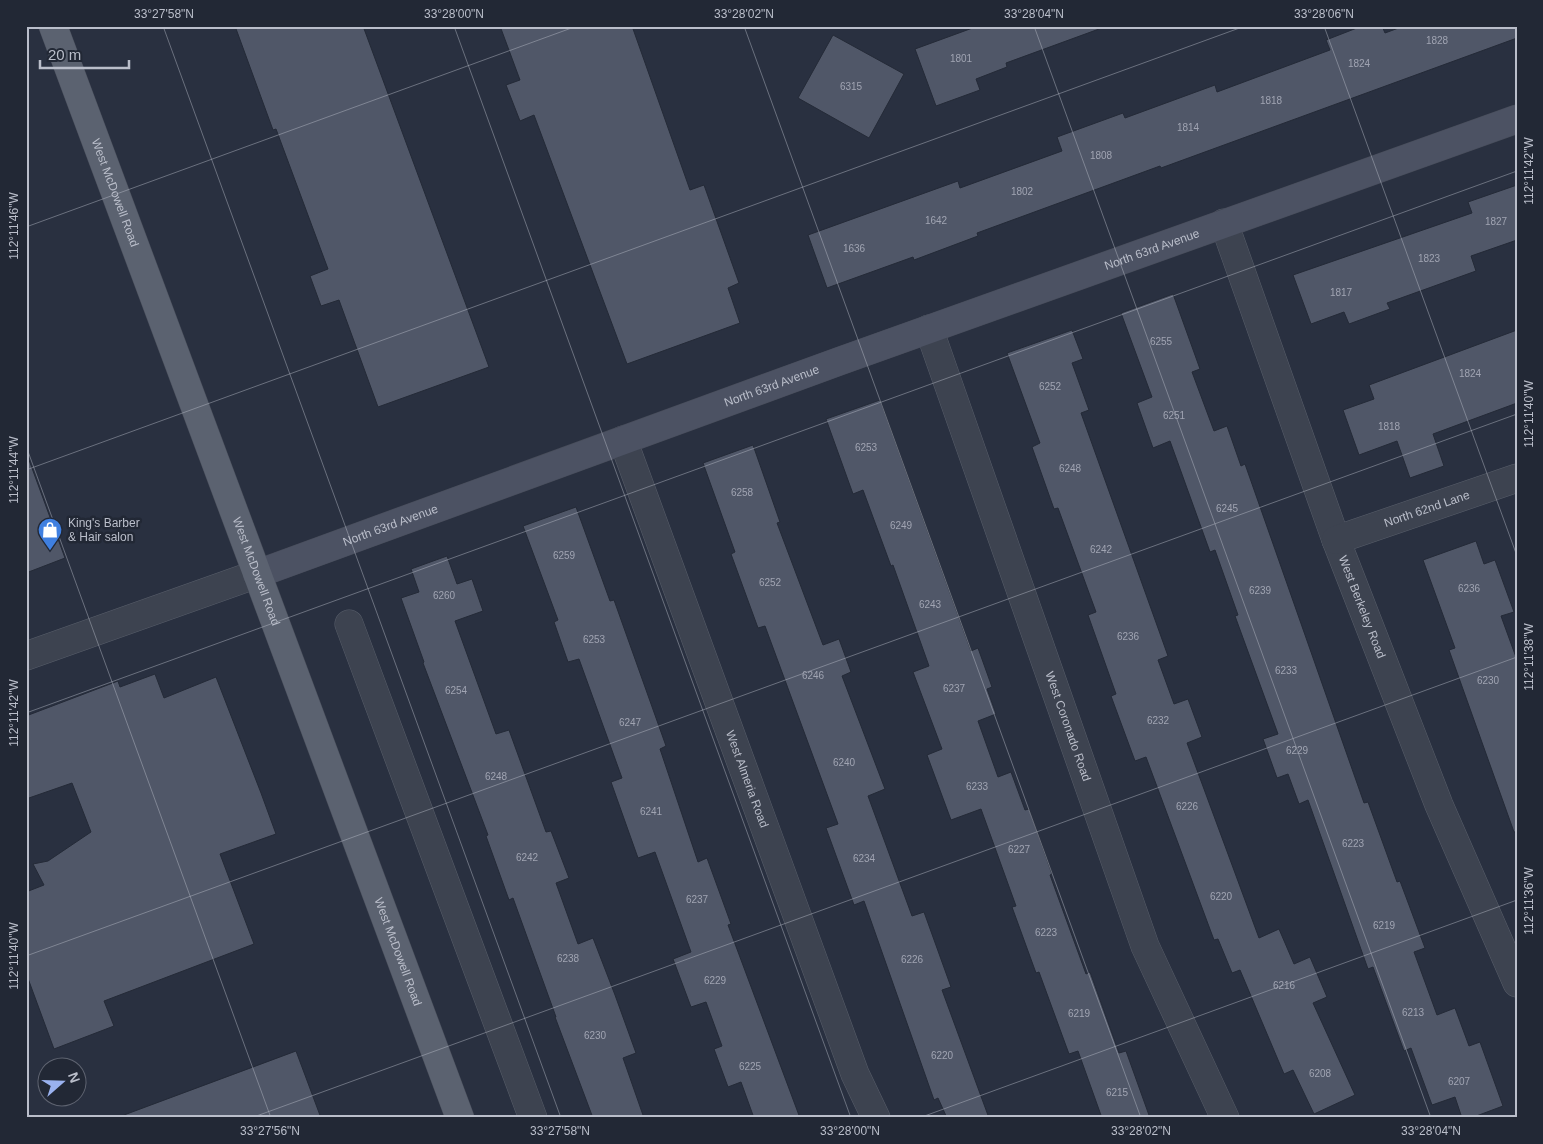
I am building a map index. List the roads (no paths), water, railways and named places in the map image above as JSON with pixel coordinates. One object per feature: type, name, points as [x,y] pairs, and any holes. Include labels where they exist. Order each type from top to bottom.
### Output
[{"type":"main road","name":"West McDowell Road","points":[[52,26],[460,1118]]},
{"type":"street","name":"North 63rd Avenue","points":[[26,656],[257,574],[929,329],[1517,119]]},
{"type":"street","name":"West Berkeley Road","points":[[1224,223],[1336,540],[1438,805],[1517,983]]},
{"type":"street","name":"West Coronado Road","points":[[929,329],[1145,946],[1225,1118]]},
{"type":"street","name":"West Almeria Road","points":[[623,440],[852,1064],[876,1118]]},
{"type":"street","name":"North 62nd Lane","points":[[1336,540],[1517,478]]},
{"type":"street","points":[[349,624],[533,1118]]},
{"type":"place","name":"King's Barber & Hair salon","points":[[50,551]]}]
